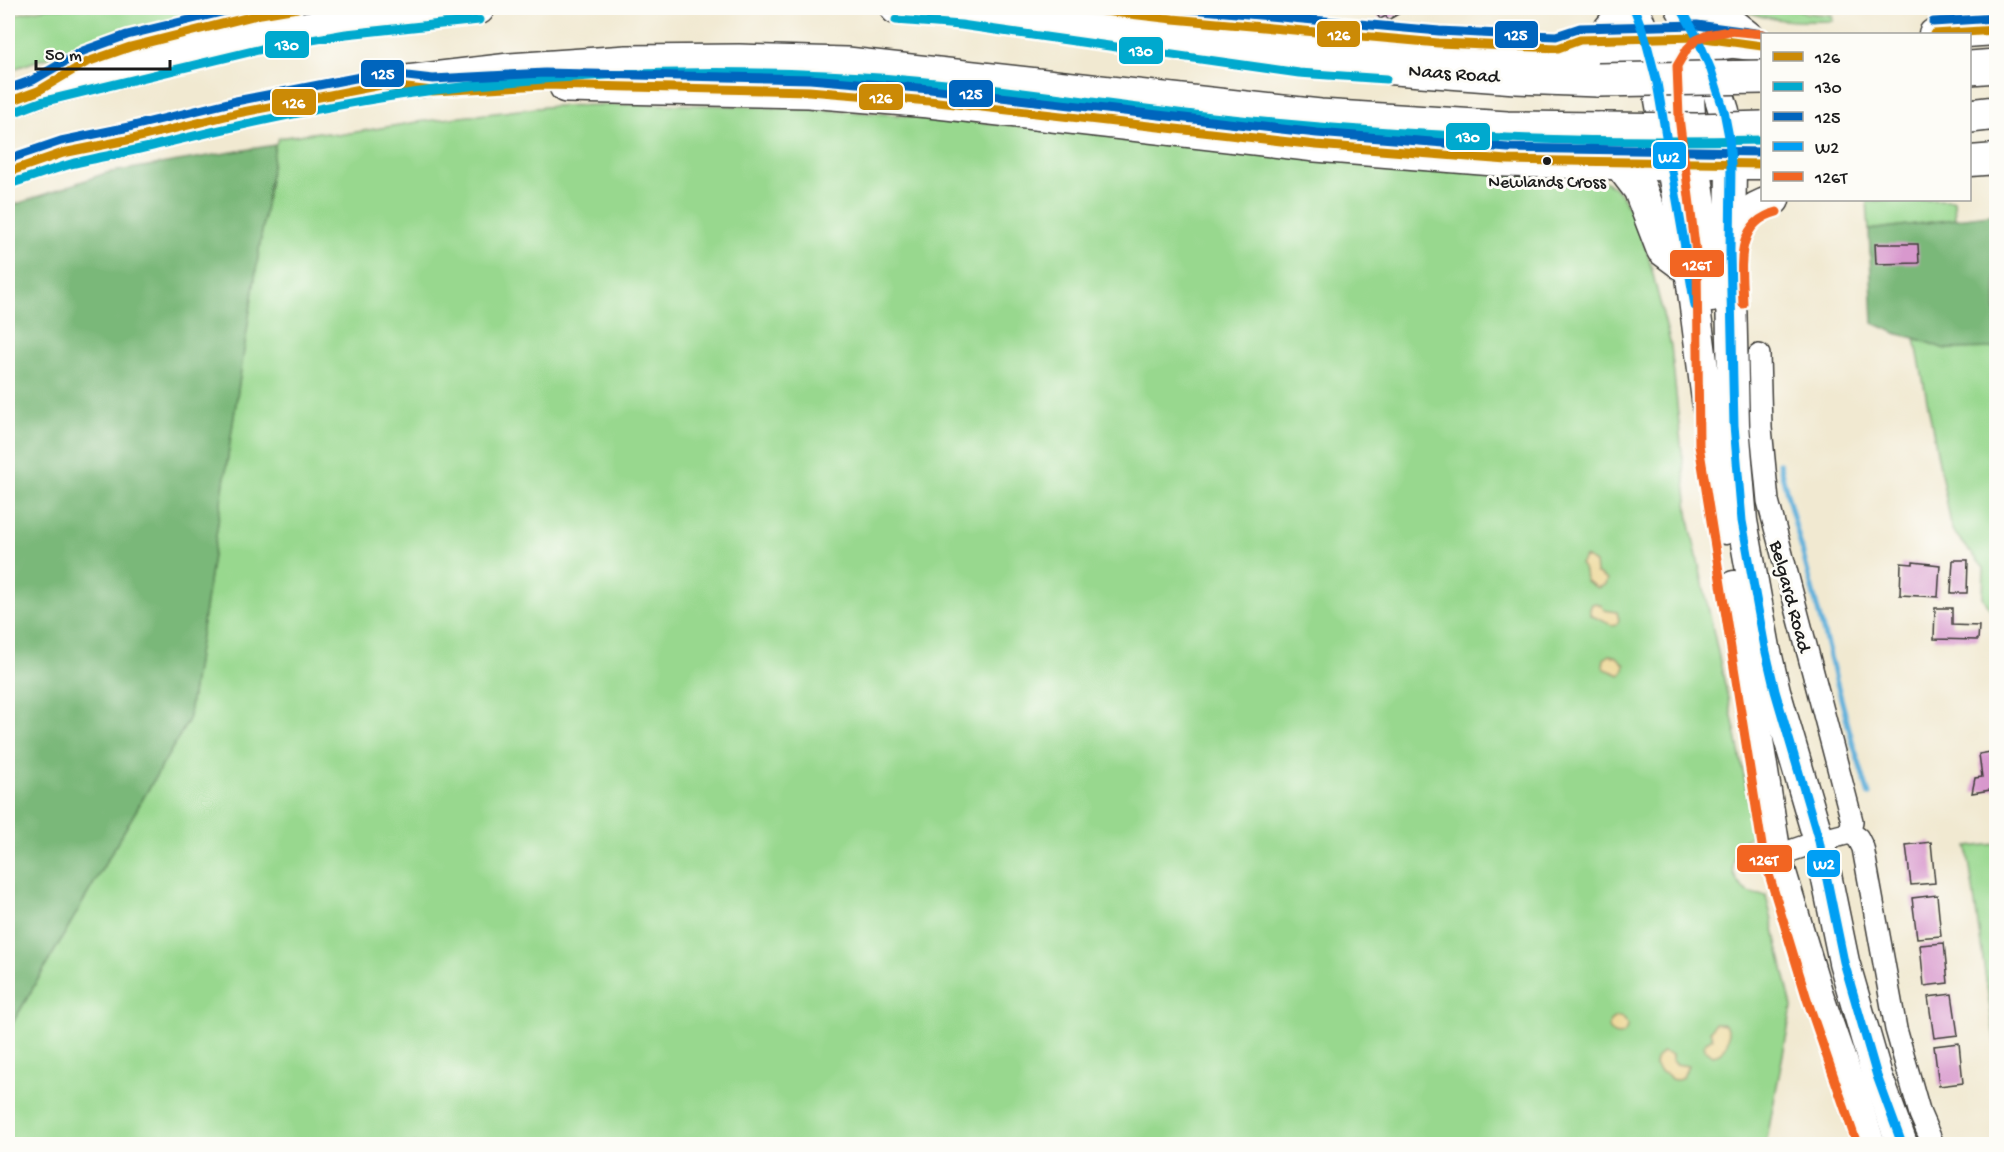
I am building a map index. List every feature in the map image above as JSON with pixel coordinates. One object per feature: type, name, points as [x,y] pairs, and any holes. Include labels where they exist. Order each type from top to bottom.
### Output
[{"type":"highway","points":[[38,91],[87,62],[130,47],[284,8]]},
{"type":"highway","points":[[357,21],[410,8]]},
{"type":"highway","points":[[8,102],[38,91],[264,36],[357,21],[478,8]]},
{"type":"highway","name":"Naas Road","points":[[897,8],[962,13],[1301,61],[1516,77],[1598,80],[1761,56]]},
{"type":"highway","points":[[8,172],[63,153],[238,113],[381,85],[510,69],[627,62],[739,61],[847,64],[1320,116],[1507,128],[1697,130],[1761,128]]},
{"type":"highway","points":[[1971,68],[1996,66]]},
{"type":"highway","points":[[381,85],[433,91],[556,86],[809,91],[929,101],[1316,145],[1507,160],[1683,164]]},
{"type":"highway","points":[[1971,116],[1996,113]]},
{"type":"highway","points":[[1620,163],[1640,189],[1663,249],[1690,268]]},
{"type":"main road","points":[[1078,8],[1438,43],[1598,52],[1648,45]]},
{"type":"main road","points":[[1600,39],[1620,15],[1621,8]]},
{"type":"main road","points":[[1634,8],[1648,45],[1709,260],[1712,327],[1708,408]]},
{"type":"main road","name":"Belgard Road","points":[[1681,8],[1707,51],[1724,111],[1731,164],[1730,251],[1734,425],[1742,521],[1775,691],[1819,841],[1844,962],[1877,1076],[1902,1144]]},
{"type":"main road","points":[[1712,8],[1761,55]]},
{"type":"main road","points":[[1950,33],[1996,30]]},
{"type":"main road","points":[[1558,48],[1580,40],[1600,39],[1648,45],[1686,54],[1707,51],[1761,56]]},
{"type":"main road","points":[[1707,51],[1689,68],[1683,164],[1690,268],[1711,444],[1776,856],[1818,995],[1870,1144]]},
{"type":"main road","points":[[1971,161],[1996,159]]},
{"type":"main road","points":[[1683,164],[1761,164]]},
{"type":"main road","points":[[1730,251],[1742,218],[1750,209],[1771,201]]},
{"type":"main road","name":"Belgard Road","points":[[1775,691],[1772,717],[1792,814],[1776,856]]},
{"type":"main road","points":[[1818,995],[1816,932],[1805,870],[1819,841]]},
{"type":"street","name":"Belgard Road","points":[[1759,355],[1761,428],[1768,501],[1835,751],[1852,821],[1850,833],[1858,838],[1863,848],[1896,1029],[1920,1114],[1933,1144]]},
{"type":"street","points":[[1776,856],[1850,833]]},
{"type":"green space","points":[[46,8],[257,8],[39,60],[8,71],[8,16]]},
{"type":"green space","points":[[1737,8],[1794,8],[1807,13],[1832,15],[1833,21],[1772,19]]},
{"type":"green space","points":[[650,104],[787,108],[924,117],[1516,172],[1544,179],[1606,182],[1614,187],[1624,198],[1647,251],[1671,346],[1689,520],[1735,730],[1755,834],[1744,841],[1737,850],[1734,870],[1743,888],[1753,894],[1766,895],[1792,1007],[1766,1144],[8,1144],[8,1031],[188,721],[275,145],[279,138],[319,132],[338,135],[417,122],[554,106]]},
{"type":"green space","points":[[275,145],[188,721],[8,1031],[8,207],[106,173]]},
{"type":"green space","points":[[1867,201],[1954,201],[1955,219],[1869,230]]},
{"type":"green space","points":[[1996,214],[1996,348],[1945,349],[1898,334],[1873,323],[1869,230]]},
{"type":"green space","points":[[1915,338],[1945,349],[1996,348],[1996,620],[1983,597],[1984,568],[1952,530]]},
{"type":"green space","points":[[1996,844],[1996,1050],[1967,847]]},
{"type":"sand","points":[[1585,557],[1595,563],[1596,573],[1607,580],[1605,585],[1597,588],[1586,581],[1585,571],[1580,564]]},
{"type":"sand","points":[[1597,603],[1604,610],[1617,612],[1619,620],[1617,624],[1612,625],[1590,615],[1592,604]]},
{"type":"sand","points":[[1610,655],[1617,657],[1625,665],[1620,675],[1603,666],[1604,659]]},
{"type":"sand","points":[[1614,1017],[1622,1017],[1627,1022],[1625,1033],[1614,1035],[1609,1030],[1609,1022]]},
{"type":"sand","points":[[1715,1023],[1725,1025],[1728,1039],[1725,1048],[1713,1055],[1705,1049],[1704,1045],[1713,1038],[1710,1031]]},
{"type":"sand","points":[[1662,1052],[1672,1055],[1672,1060],[1676,1064],[1688,1066],[1683,1077],[1671,1079],[1659,1071],[1655,1065],[1656,1059]]},
{"type":"building","points":[[1373,8],[1409,8],[1388,20],[1386,16],[1380,19]]},
{"type":"building","points":[[1875,244],[1918,244],[1919,263],[1876,264]]},
{"type":"building","points":[[1953,560],[1968,560],[1967,593],[1951,593]]},
{"type":"building","points":[[1913,562],[1940,565],[1938,597],[1900,595],[1901,563],[1913,564]]},
{"type":"building","points":[[1935,608],[1952,608],[1952,625],[1979,626],[1978,640],[1934,639]]},
{"type":"building","points":[[1996,751],[1996,789],[1972,793],[1975,778],[1982,777],[1979,754]]},
{"type":"building","points":[[1931,842],[1935,883],[1911,885],[1906,845]]},
{"type":"building","points":[[1937,895],[1941,936],[1917,938],[1912,898]]},
{"type":"building","points":[[1944,943],[1948,983],[1924,986],[1920,945]]},
{"type":"building","points":[[1952,994],[1958,1035],[1934,1038],[1928,997]]},
{"type":"building","points":[[1959,1043],[1963,1083],[1939,1086],[1934,1046]]},
{"type":"waterway","points":[[1779,463],[1852,740],[1869,795]]},
{"type":"transit line","name":"125","points":[[8,89],[33,80],[83,51],[127,35],[238,8]]},
{"type":"transit line","name":"126","points":[[8,102],[38,91],[87,62],[130,47],[261,14],[297,8]]},
{"type":"transit line","name":"126","points":[[1078,8],[1438,43],[1558,48],[1580,40],[1697,37],[1761,46]]},
{"type":"transit line","name":"125","points":[[1179,8],[1439,31],[1500,34],[1556,36],[1580,28],[1697,25],[1761,34]]},
{"type":"transit line","name":"W2","points":[[1634,8],[1645,37],[1657,83],[1695,306]]},
{"type":"transit line","name":"W2","points":[[1681,8],[1711,70],[1724,111],[1729,137],[1734,425],[1742,521],[1765,648],[1775,691],[1819,841],[1844,962],[1877,1076],[1902,1144]]},
{"type":"transit line","name":"125","points":[[1933,22],[1995,18]]},
{"type":"transit line","name":"130","points":[[12,113],[41,102],[266,48],[346,34],[479,20]]},
{"type":"transit line","name":"130","points":[[896,20],[961,25],[1299,73],[1386,79]]},
{"type":"transit line","name":"126","points":[[1950,33],[1996,30]]},
{"type":"transit line","name":"126T","points":[[1761,34],[1729,31],[1707,35],[1696,40],[1687,49],[1677,66],[1679,117],[1697,261],[1699,445],[1764,858],[1807,999],[1857,1144]]},
{"type":"transit line","name":"125","points":[[8,159],[61,141],[236,101],[381,73],[433,79],[545,73],[810,79],[930,89],[1317,133],[1508,148],[1761,152]]},
{"type":"transit line","name":"130","points":[[12,183],[82,161],[258,121],[359,101],[476,85],[626,74],[776,73],[875,78],[974,87],[1290,125],[1492,138],[1627,141],[1761,140]]},
{"type":"transit line","name":"126","points":[[8,172],[63,153],[238,113],[381,85],[433,91],[545,85],[809,91],[929,101],[1316,145],[1507,160],[1761,164]]},
{"type":"transit line","name":"126T","points":[[1743,304],[1742,262],[1747,236],[1753,226],[1763,218],[1777,212]]},
{"type":"place","name":"Newlands Cross","points":[[1547,161]]}]
